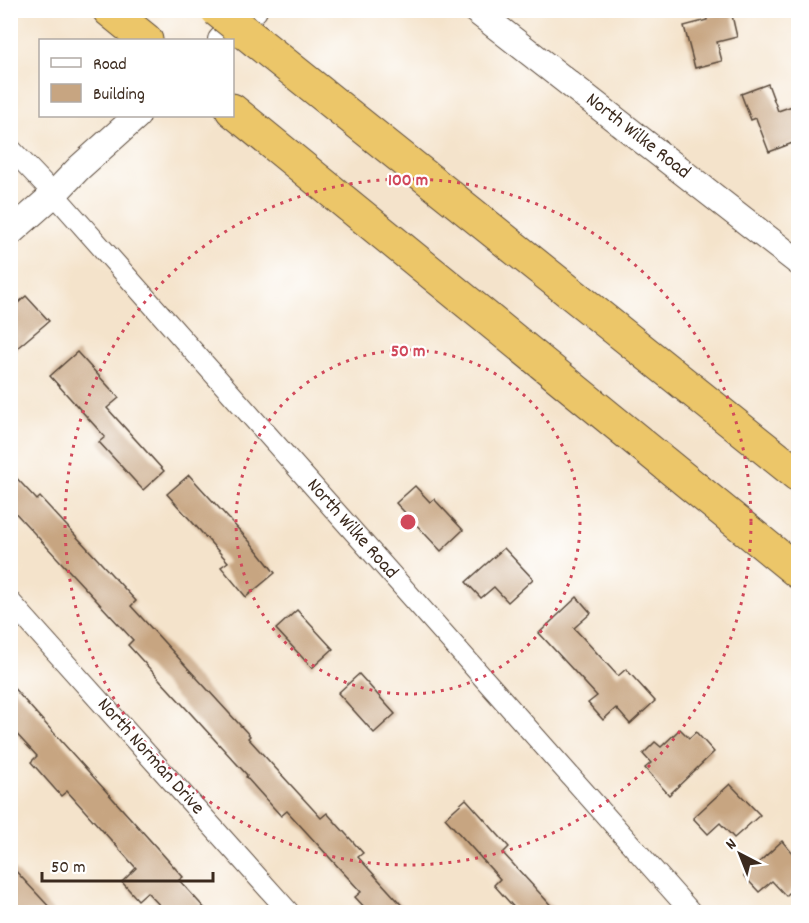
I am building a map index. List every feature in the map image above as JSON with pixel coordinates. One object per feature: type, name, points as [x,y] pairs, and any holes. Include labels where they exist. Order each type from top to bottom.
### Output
[{"type":"highway","points":[[109,10],[145,39]]},
{"type":"highway","points":[[217,10],[255,26],[798,475]]},
{"type":"highway","points":[[234,112],[798,572]]},
{"type":"street","name":"North Wilke Road","points":[[475,10],[798,262]]},
{"type":"street","points":[[223,39],[255,26]]},
{"type":"street","points":[[10,233],[136,117]]},
{"type":"street","name":"North Wilke Road","points":[[10,148],[54,194],[691,912]]},
{"type":"street","name":"North Norman Drive","points":[[10,601],[289,912]]},
{"type":"building","points":[[731,11],[737,37],[717,42],[722,61],[695,68],[684,26]]},
{"type":"building","points":[[768,84],[778,111],[798,104],[798,141],[769,152],[756,118],[751,120],[741,94]]},
{"type":"building","points":[[26,296],[49,321],[10,354],[10,310]]},
{"type":"building","points":[[77,352],[119,398],[107,408],[164,471],[143,490],[99,442],[105,437],[50,376]]},
{"type":"building","points":[[10,471],[37,500],[40,497],[136,601],[131,606],[250,736],[248,738],[321,818],[327,813],[363,853],[358,857],[408,912],[369,912],[355,897],[361,892],[287,811],[281,816],[246,777],[247,775],[128,645],[133,640],[10,507]]},
{"type":"building","points":[[189,475],[275,573],[246,597],[221,567],[228,562],[167,494]]},
{"type":"building","points":[[415,486],[430,502],[434,499],[463,530],[441,551],[396,503]]},
{"type":"building","points":[[504,548],[533,579],[508,602],[494,587],[481,598],[466,582]]},
{"type":"building","points":[[577,597],[591,613],[574,628],[618,676],[626,669],[655,701],[630,724],[616,708],[603,720],[588,703],[597,696],[539,633]]},
{"type":"building","points":[[297,610],[333,649],[312,668],[276,629]]},
{"type":"building","points":[[359,674],[395,714],[374,733],[338,693]]},
{"type":"building","points":[[10,684],[183,877],[179,880],[208,912],[166,912],[147,892],[138,900],[122,882],[136,868],[67,791],[61,796],[31,762],[37,756],[10,727]]},
{"type":"building","points":[[680,729],[689,738],[696,732],[714,752],[669,795],[645,768],[651,763],[643,754],[655,742],[661,747]]},
{"type":"building","points":[[730,784],[760,815],[734,838],[720,823],[708,834],[693,818]]},
{"type":"building","points":[[466,799],[509,847],[503,853],[557,912],[518,912],[494,885],[500,879],[445,818]]},
{"type":"building","points":[[782,841],[798,860],[798,884],[786,896],[772,881],[759,892],[744,876]]},
{"type":"building","points":[[10,865],[54,912],[10,912]]}]
